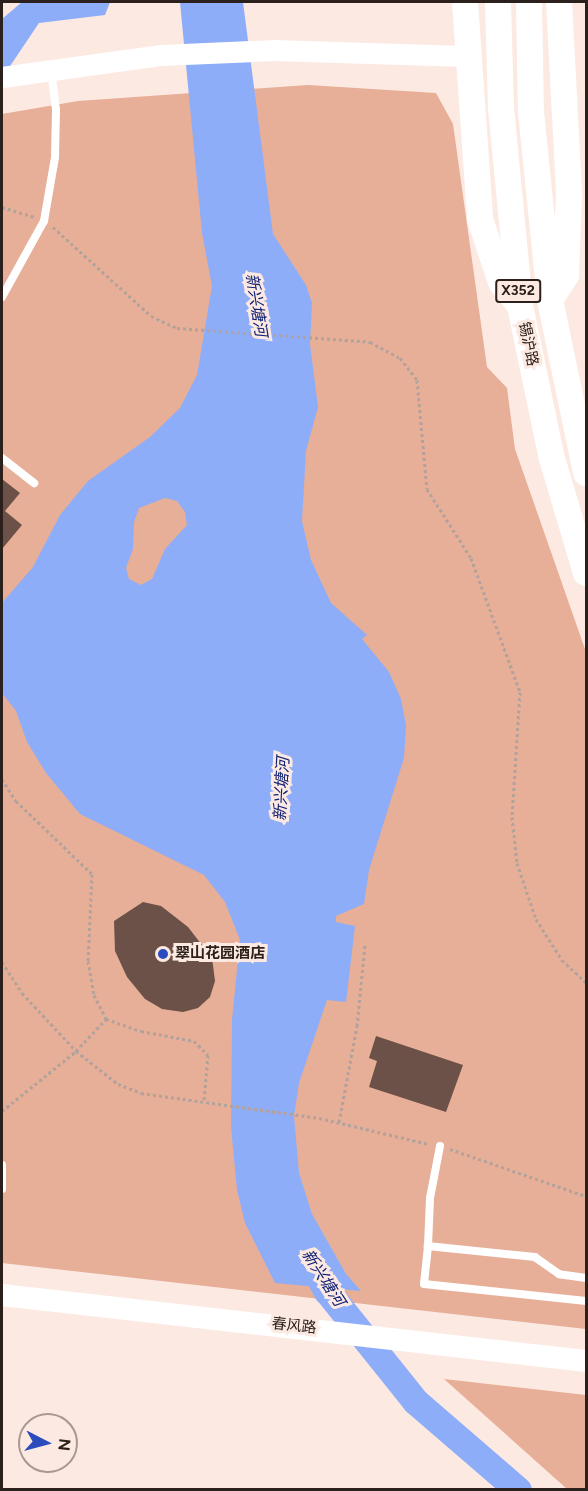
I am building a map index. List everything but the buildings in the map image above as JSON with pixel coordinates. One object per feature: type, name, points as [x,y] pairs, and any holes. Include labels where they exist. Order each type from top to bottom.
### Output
[{"type":"main road","points":[[465,2],[466,56],[480,219],[501,282],[520,306]]},
{"type":"main road","name":"锡沪路","points":[[498,2],[501,108],[520,306],[551,455],[586,573]]},
{"type":"main road","name":"锡沪路","points":[[529,2],[531,112],[550,300],[586,473]]},
{"type":"main road","points":[[550,300],[566,275],[569,192],[559,2]]},
{"type":"main road","name":"春风路","points":[[2,1295],[449,1343],[586,1361]]},
{"type":"street","points":[[6,76],[161,55],[274,50],[466,56]]},
{"type":"lane","points":[[2,297],[44,221],[54,157],[56,110],[51,69]]},
{"type":"lane","points":[[2,458],[34,483]]},
{"type":"lane","points":[[440,1146],[430,1198],[424,1284],[586,1301]]},
{"type":"lane","points":[[2,1165],[2,1189]]},
{"type":"lane","points":[[428,1246],[535,1257],[559,1274],[586,1278]]},
{"type":"path","points":[[2,207],[44,221],[151,316],[177,328],[370,342],[400,358],[417,381],[427,489],[471,558],[520,692],[512,817],[517,863],[536,919],[562,960],[586,982]]},
{"type":"path","points":[[2,779],[16,801],[92,874],[88,961],[94,995],[106,1019],[141,1031],[194,1041],[208,1055],[204,1101]]},
{"type":"path","points":[[339,1122],[357,1026],[365,944]]},
{"type":"path","points":[[2,962],[22,993],[76,1051],[118,1084],[141,1093],[319,1118],[440,1146],[586,1196]]},
{"type":"path","points":[[2,1111],[76,1051],[106,1019]]},
{"type":"shaded area","points":[[308,85],[436,93],[453,124],[487,367],[507,388],[515,449],[586,652],[586,1329],[2,1263],[2,114],[78,101]]},
{"type":"shaded area","points":[[444,1379],[586,1395],[586,1489],[567,1489]]},
{"type":"water","points":[[22,2],[110,2],[105,15],[39,23],[2,78],[2,19]]},
{"type":"water","points":[[180,2],[243,2],[273,234],[306,285],[312,303],[310,344],[318,407],[306,451],[302,521],[311,560],[331,603],[367,635],[362,639],[389,672],[401,699],[406,725],[404,758],[369,870],[364,904],[336,916],[336,922],[355,926],[346,1002],[327,1000],[299,1083],[294,1116],[299,1173],[312,1214],[346,1274],[361,1291],[275,1283],[245,1223],[237,1190],[231,1127],[232,1020],[240,940],[225,902],[204,875],[80,814],[46,773],[27,742],[16,711],[2,693],[2,603],[33,567],[60,515],[88,481],[150,437],[180,408],[197,375],[212,286],[202,233]],"holes":[[[165,498],[177,501],[185,512],[187,525],[165,549],[152,579],[141,585],[129,579],[126,568],[133,549],[134,522],[139,508]]]},
{"type":"waterway","name":"新兴塘河","points":[[308,1256],[327,1291],[415,1401],[518,1490]]},
{"type":"place","name":"翠山花园酒店","points":[[163,954]]}]
